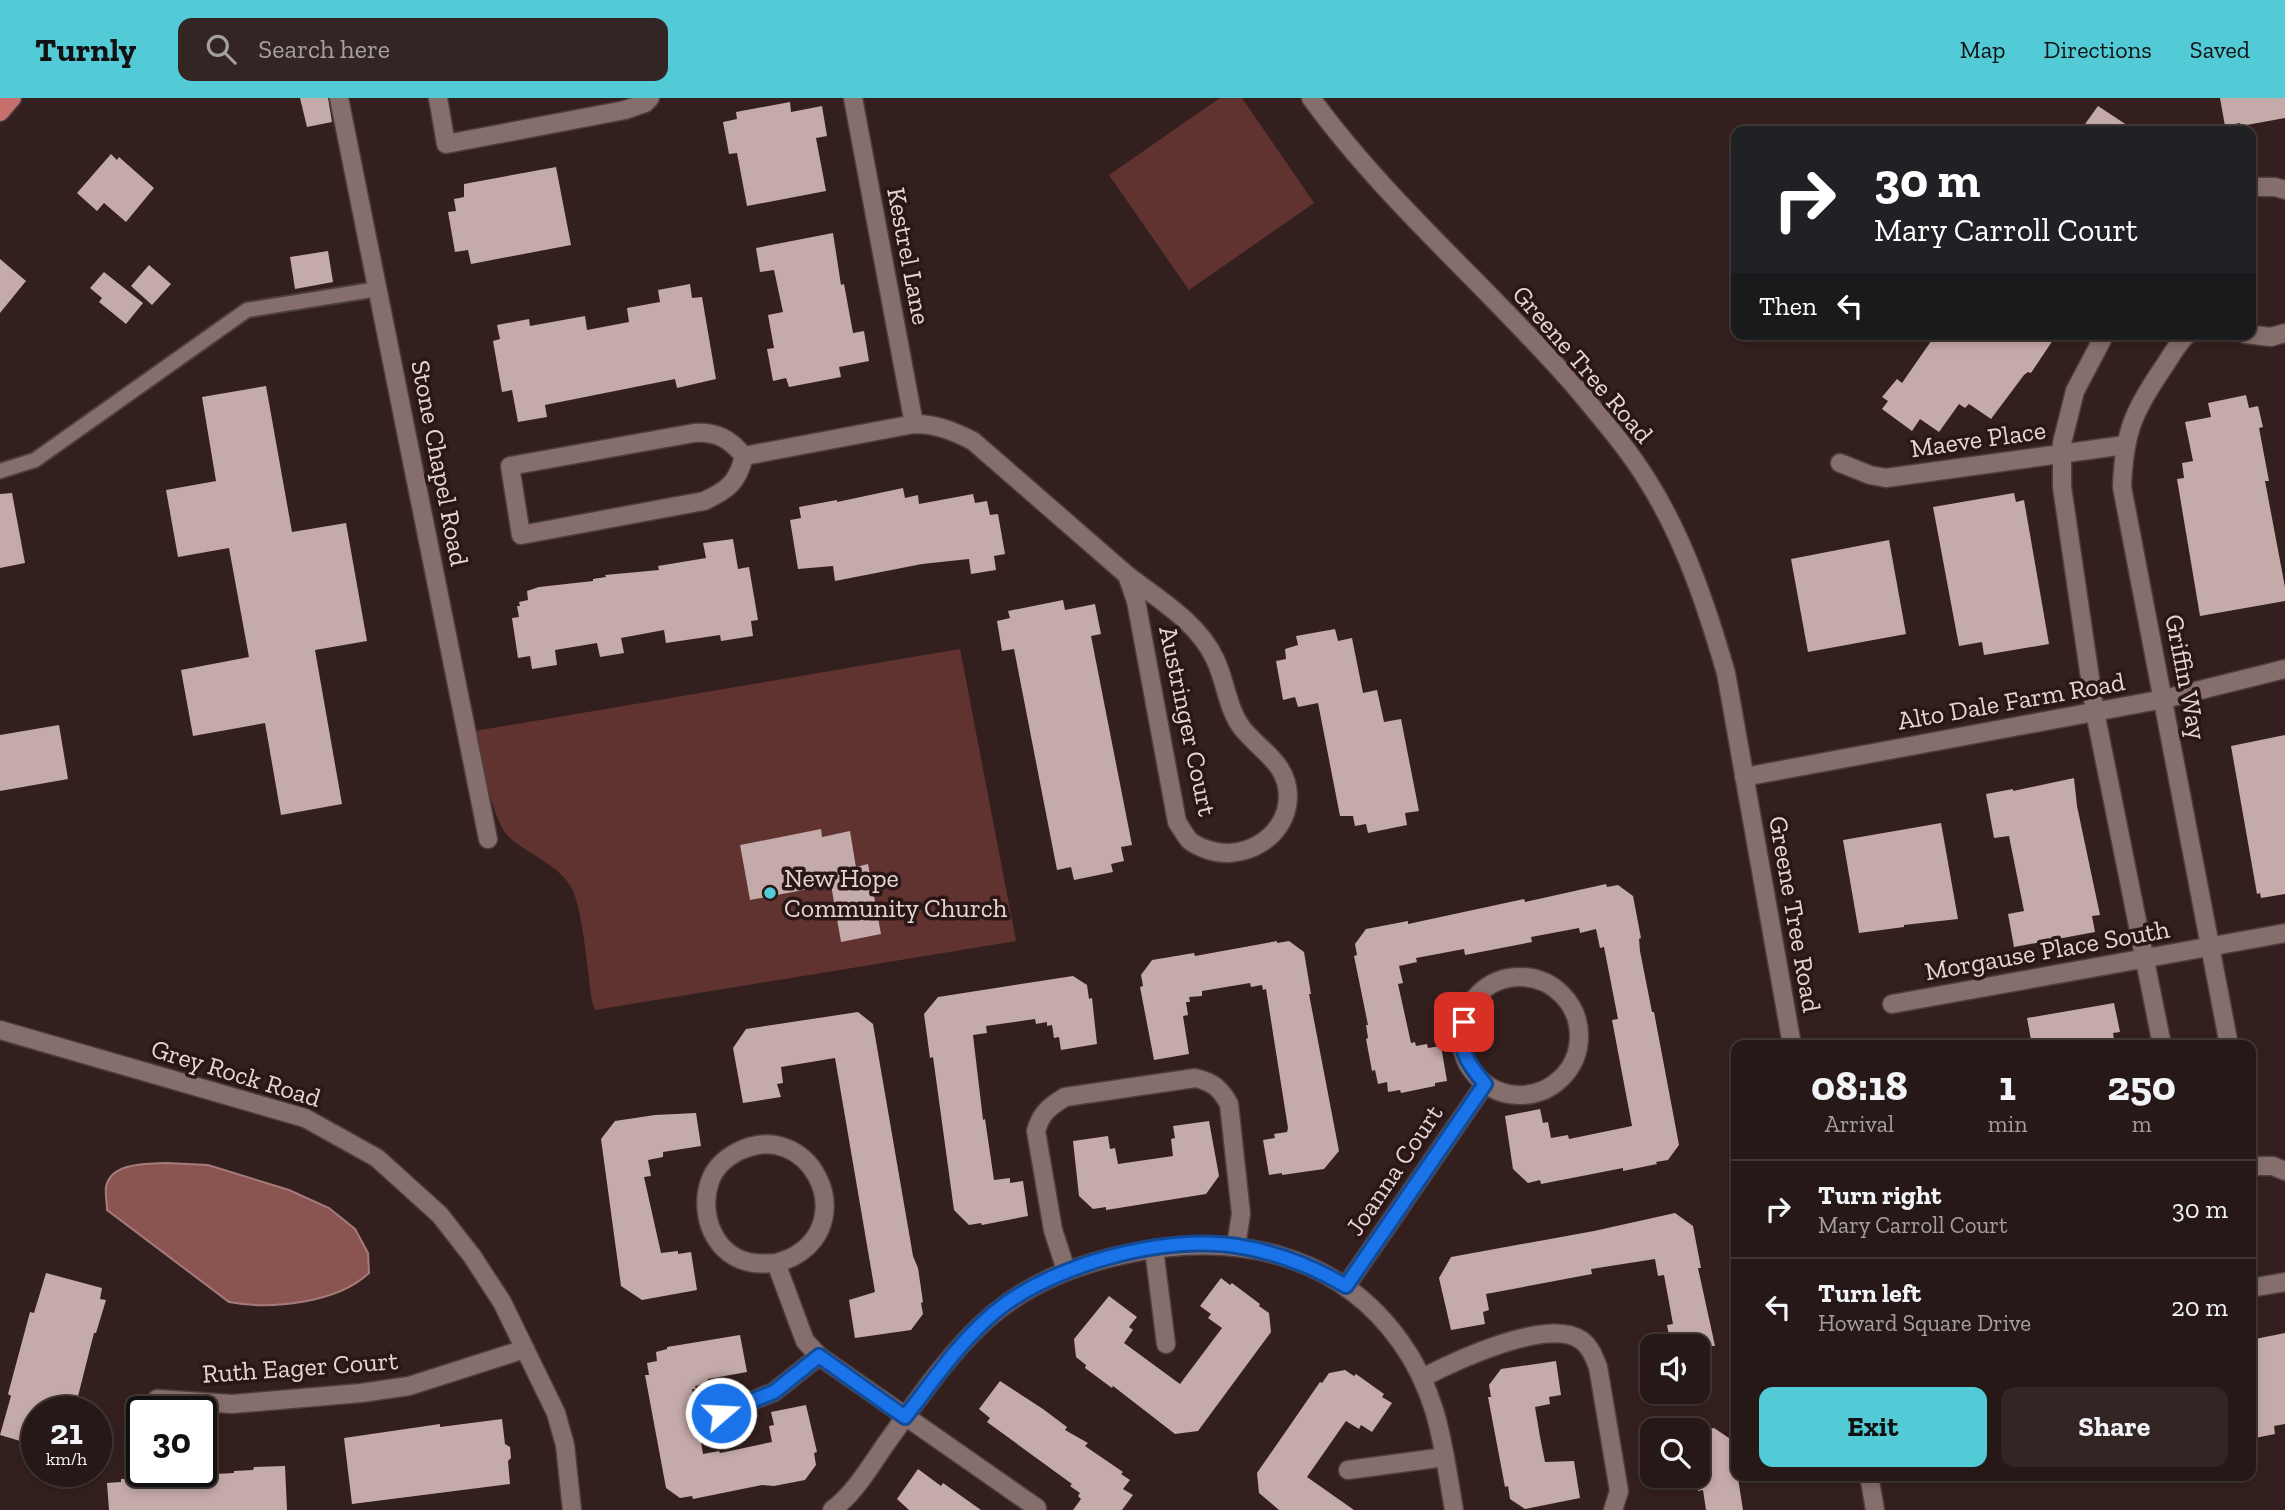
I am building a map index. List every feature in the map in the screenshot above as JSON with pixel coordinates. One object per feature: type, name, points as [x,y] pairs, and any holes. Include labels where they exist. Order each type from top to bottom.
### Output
[{"type":"main road","points":[[0,112],[12,98]]},
{"type":"street","name":"Stone Chapel Road","points":[[340,98],[488,839]]},
{"type":"street","points":[[438,98],[446,144],[625,110],[645,103],[649,98]]},
{"type":"street","name":"Kestrel Lane","points":[[853,98],[914,425]]},
{"type":"street","name":"Greene Tree Road","points":[[1311,98],[1337,134],[1396,200],[1549,356],[1608,425],[1649,483],[1686,557],[1709,616],[1726,674],[1791,1040]]},
{"type":"street","points":[[2256,187],[2285,190]]},
{"type":"street","points":[[2256,335],[2271,337],[2285,333]]},
{"type":"street","points":[[2102,340],[2075,391],[2062,443],[2062,487],[2095,712],[2161,1040]]},
{"type":"street","name":"Griffin Way","points":[[2184,340],[2145,395],[2128,430],[2122,487],[2228,1040]]},
{"type":"street","name":"Austringer Court","points":[[744,456],[914,425],[932,424],[973,441],[1203,638],[1215,658],[1230,706],[1241,727],[1286,776],[1288,799],[1283,819],[1273,835],[1260,845],[1237,852],[1214,853],[1190,842],[1177,822],[1136,601],[1128,575]]},
{"type":"street","points":[[709,432],[722,436],[744,456],[740,472],[731,486],[704,501],[521,535],[510,466],[709,432]]},
{"type":"street","name":"Maeve Place","points":[[1840,463],[1870,475],[1886,478],[2125,444]]},
{"type":"street","name":"Alto Dale Farm Road","points":[[1744,777],[2164,699],[2285,669]]},
{"type":"street","name":"Morgause Place South","points":[[1892,1004],[2285,933]]},
{"type":"street","points":[[1531,976],[1560,990],[1577,1016],[1580,1042],[1570,1069],[1553,1086],[1533,1094],[1508,1094],[1485,1084],[1468,1064],[1461,1037],[1468,1006],[1490,984],[1531,976]]},
{"type":"street","name":"Grey Rock Road","points":[[0,1030],[305,1118],[377,1158],[440,1215],[472,1256],[502,1302],[556,1413],[565,1445],[572,1510]]},
{"type":"street","points":[[1066,1270],[1053,1230],[1037,1131],[1040,1117],[1049,1107],[1065,1097],[1195,1078],[1210,1081],[1221,1089],[1229,1104],[1241,1214],[1236,1245]]},
{"type":"street","name":"Joanna Court","points":[[1346,1286],[1485,1084]]},
{"type":"street","points":[[751,1145],[781,1146],[799,1154],[814,1169],[823,1188],[825,1203],[821,1226],[814,1239],[796,1255],[776,1263],[754,1263],[741,1259],[722,1246],[709,1228],[706,1193],[712,1175],[727,1157],[751,1145]]},
{"type":"street","points":[[2256,1164],[2285,1171]]},
{"type":"street","points":[[832,1510],[858,1484],[939,1372],[995,1312],[1022,1293],[1066,1270],[1111,1257],[1154,1249],[1209,1244],[1236,1245],[1319,1270],[1346,1286],[1383,1320],[1401,1342],[1422,1378],[1434,1406],[1454,1510]]},
{"type":"street","points":[[1154,1249],[1166,1344]]},
{"type":"street","points":[[776,1263],[805,1341],[819,1356],[1037,1508]]},
{"type":"street","points":[[2256,1287],[2285,1282]]},
{"type":"street","points":[[1422,1378],[1467,1355],[1534,1336],[1570,1335],[1582,1340],[1598,1367],[1619,1491],[1613,1510]]},
{"type":"street","name":"Ruth Eager Court","points":[[217,1403],[361,1393],[410,1385],[525,1349]]},
{"type":"street","points":[[721,1413],[774,1392],[819,1356]]},
{"type":"street","points":[[1348,1470],[1445,1457]]},
{"type":"street","points":[[1870,1481],[1875,1510]]},
{"type":"lane","points":[[0,471],[35,460],[247,310],[378,289]]},
{"type":"shaded area","points":[[1220,98],[1242,98],[1314,203],[1189,290],[1109,175]]},
{"type":"shaded area","points":[[960,649],[1016,941],[595,1010],[582,927],[572,889],[560,873],[510,838],[504,830],[493,804],[475,731]],"holes":[[[820,830],[822,837],[850,832],[856,867],[867,865],[880,934],[841,941],[831,885],[750,900],[740,845]]]},
{"type":"shaded area","points":[[140,1164],[208,1165],[289,1190],[329,1208],[355,1229],[368,1253],[369,1273],[340,1291],[303,1302],[264,1305],[229,1302],[107,1210],[106,1187],[115,1173]]},
{"type":"building","points":[[300,98],[328,98],[332,122],[307,127]]},
{"type":"building","points":[[2220,98],[2285,98],[2285,118],[2241,126],[2240,123],[2225,126]]},
{"type":"building","points":[[790,102],[791,112],[822,106],[827,136],[816,138],[826,191],[747,206],[737,153],[729,154],[723,122],[737,119],[736,112]]},
{"type":"building","points":[[2098,106],[2128,126],[2084,126]]},
{"type":"building","points":[[111,154],[117,160],[119,157],[154,188],[126,222],[104,203],[97,211],[77,193]]},
{"type":"building","points":[[556,167],[571,245],[471,264],[468,250],[455,252],[448,212],[456,211],[454,199],[464,197],[464,184]]},
{"type":"building","points":[[833,233],[841,285],[844,284],[853,333],[864,331],[869,361],[839,367],[841,377],[789,387],[786,378],[773,381],[767,349],[774,348],[768,315],[783,312],[774,270],[760,272],[756,248]]},
{"type":"building","points":[[328,251],[333,282],[295,289],[290,257]]},
{"type":"building","points":[[0,259],[26,281],[0,313]]},
{"type":"building","points":[[149,265],[171,284],[152,305],[131,286]]},
{"type":"building","points":[[104,272],[143,303],[126,324],[99,302],[102,298],[90,288]]},
{"type":"building","points":[[690,284],[692,298],[702,297],[716,379],[677,388],[675,379],[545,405],[547,417],[518,422],[512,390],[502,392],[493,341],[500,339],[497,325],[529,319],[530,326],[585,316],[587,330],[629,322],[627,308],[660,302],[658,290]]},
{"type":"building","points":[[1932,340],[2053,340],[2031,373],[2024,375],[1991,419],[1969,404],[1965,408],[1959,404],[1939,432],[1920,419],[1912,431],[1882,409],[1888,401],[1882,397],[1897,379],[1902,383]]},
{"type":"building","points":[[266,386],[292,532],[346,523],[367,641],[315,650],[342,804],[281,815],[265,723],[193,736],[181,670],[249,657],[229,548],[178,557],[166,490],[216,481],[202,397]]},
{"type":"building","points":[[2246,395],[2249,408],[2258,406],[2263,427],[2259,428],[2269,481],[2265,481],[2285,587],[2285,601],[2200,616],[2177,479],[2184,478],[2182,463],[2193,461],[2185,422],[2211,417],[2208,403]]},
{"type":"building","points":[[903,488],[905,498],[918,495],[919,504],[973,494],[975,503],[987,501],[990,515],[998,514],[1005,554],[994,556],[996,570],[971,574],[969,559],[922,564],[835,581],[833,566],[798,569],[790,520],[801,518],[799,507]]},
{"type":"building","points":[[12,493],[25,563],[0,568],[0,494]]},
{"type":"building","points":[[2014,493],[2016,502],[2024,500],[2049,644],[1984,655],[1982,642],[1959,646],[1933,507]]},
{"type":"building","points":[[733,539],[738,569],[749,567],[758,620],[751,621],[753,636],[721,641],[720,635],[666,643],[664,630],[621,638],[624,653],[600,657],[597,643],[555,650],[557,665],[532,669],[530,656],[518,658],[512,618],[519,617],[517,606],[520,606],[519,602],[528,600],[527,591],[539,587],[593,581],[606,577],[605,575],[659,570],[658,566],[706,558],[703,543]]},
{"type":"building","points":[[1889,540],[1906,634],[1808,652],[1791,559]]},
{"type":"building","points":[[1063,600],[1065,610],[1095,604],[1101,634],[1091,636],[1132,845],[1121,847],[1124,861],[1111,864],[1113,872],[1074,880],[1071,867],[1057,870],[1014,649],[1002,651],[997,621],[1010,618],[1008,611]]},
{"type":"building","points":[[1335,629],[1338,641],[1352,638],[1363,693],[1377,690],[1384,722],[1401,719],[1419,811],[1405,813],[1407,825],[1368,833],[1366,824],[1355,826],[1353,816],[1340,816],[1318,703],[1298,707],[1295,697],[1283,700],[1276,661],[1286,659],[1285,649],[1298,645],[1296,636]]},
{"type":"building","points":[[59,725],[68,779],[0,791],[0,735]]},
{"type":"building","points":[[2285,735],[2285,894],[2261,898],[2260,893],[2257,894],[2231,746]]},
{"type":"building","points":[[2074,778],[2077,806],[2100,915],[2092,916],[2095,932],[2014,947],[2008,914],[2024,911],[2009,836],[1994,838],[1986,794]]},
{"type":"building","points":[[1941,823],[1958,919],[1859,933],[1843,840]]},
{"type":"building","name":"New Hope Community Church","points":[[821,829],[822,837],[850,831],[856,867],[868,864],[881,934],[841,942],[831,885],[750,900],[740,845]]},
{"type":"building","points":[[1606,884],[1607,887],[1618,885],[1633,896],[1641,938],[1640,951],[1679,1145],[1668,1160],[1656,1162],[1657,1164],[1541,1184],[1540,1180],[1528,1183],[1513,1169],[1505,1116],[1540,1109],[1543,1123],[1548,1122],[1551,1138],[1568,1135],[1569,1139],[1632,1126],[1612,1020],[1618,1019],[1604,947],[1600,948],[1596,929],[1580,933],[1579,928],[1531,937],[1532,942],[1465,955],[1464,949],[1416,958],[1417,962],[1399,966],[1403,983],[1398,984],[1411,1043],[1415,1042],[1416,1046],[1427,1044],[1428,1048],[1441,1046],[1447,1081],[1401,1093],[1400,1090],[1388,1092],[1387,1082],[1378,1084],[1375,1070],[1372,1071],[1366,1039],[1368,1025],[1354,956],[1357,955],[1355,944],[1366,929],[1408,921],[1408,924]]},
{"type":"building","points":[[1289,941],[1304,952],[1309,994],[1339,1151],[1324,1169],[1269,1175],[1263,1140],[1275,1138],[1274,1134],[1287,1132],[1288,1128],[1266,989],[1263,990],[1262,985],[1251,987],[1250,983],[1202,991],[1202,996],[1189,997],[1190,1002],[1186,1002],[1188,1015],[1183,1016],[1189,1054],[1154,1060],[1140,987],[1143,986],[1141,975],[1152,960],[1194,953],[1195,956]]},
{"type":"building","points":[[1073,976],[1087,985],[1089,999],[1092,998],[1097,1044],[1061,1050],[1059,1037],[1054,1038],[1052,1025],[1047,1026],[1047,1022],[1036,1024],[1035,1019],[986,1026],[987,1033],[973,1035],[983,1120],[985,1119],[994,1180],[1010,1178],[1010,1183],[1023,1181],[1028,1216],[969,1225],[954,1210],[933,1057],[930,1058],[924,1014],[938,997]]},
{"type":"building","points":[[2114,1003],[2120,1032],[2113,1033],[2114,1040],[2031,1040],[2027,1018]]},
{"type":"building","points":[[858,1012],[873,1024],[913,1256],[918,1268],[923,1314],[911,1330],[855,1338],[849,1300],[875,1292],[835,1058],[781,1067],[783,1083],[777,1084],[781,1097],[743,1103],[733,1048],[746,1029]]},
{"type":"building","points":[[696,1113],[701,1146],[663,1152],[663,1157],[648,1160],[651,1176],[644,1177],[661,1253],[691,1252],[697,1290],[642,1300],[621,1286],[601,1139],[615,1121]]},
{"type":"building","points":[[1209,1121],[1219,1176],[1206,1194],[1106,1210],[1106,1207],[1093,1209],[1079,1196],[1073,1141],[1108,1136],[1110,1149],[1115,1148],[1118,1164],[1173,1156],[1173,1126]]},
{"type":"building","points":[[1675,1213],[1693,1226],[1701,1268],[1698,1268],[1715,1346],[1710,1346],[1710,1334],[1669,1334],[1667,1325],[1673,1324],[1664,1275],[1658,1276],[1655,1259],[1591,1269],[1592,1274],[1486,1294],[1489,1310],[1483,1312],[1485,1324],[1451,1330],[1439,1278],[1451,1257]]},
{"type":"building","points":[[46,1273],[102,1288],[100,1299],[106,1300],[94,1333],[78,1396],[21,1396],[21,1441],[0,1435],[30,1312],[34,1313]]},
{"type":"building","points":[[1221,1278],[1230,1285],[1232,1283],[1269,1313],[1271,1332],[1198,1431],[1175,1434],[1085,1368],[1086,1365],[1076,1357],[1074,1339],[1109,1296],[1137,1317],[1129,1327],[1133,1330],[1124,1343],[1180,1384],[1222,1328],[1208,1318],[1211,1314],[1200,1306]]},
{"type":"building","points":[[2285,1333],[2285,1424],[2274,1426],[2275,1434],[2256,1438],[2256,1339]]},
{"type":"building","points":[[740,1335],[747,1372],[708,1379],[708,1383],[692,1389],[703,1454],[772,1442],[769,1426],[774,1425],[771,1412],[806,1405],[817,1452],[814,1453],[816,1465],[805,1480],[774,1486],[762,1485],[693,1499],[692,1496],[680,1498],[666,1488],[645,1375],[649,1375],[647,1363],[657,1361],[656,1352],[667,1347]]},
{"type":"building","points":[[1556,1361],[1561,1395],[1549,1397],[1550,1404],[1535,1407],[1540,1437],[1545,1462],[1574,1461],[1580,1498],[1525,1509],[1510,1499],[1508,1486],[1505,1487],[1488,1397],[1491,1397],[1489,1385],[1501,1369]]},
{"type":"building","points":[[1345,1370],[1354,1376],[1356,1374],[1392,1403],[1372,1432],[1361,1425],[1359,1429],[1346,1421],[1307,1477],[1354,1510],[1279,1510],[1259,1493],[1257,1473],[1320,1382],[1322,1383],[1329,1373]]},
{"type":"building","points":[[1000,1381],[1043,1409],[1067,1427],[1065,1430],[1088,1443],[1085,1446],[1123,1472],[1121,1474],[1130,1480],[1123,1489],[1133,1495],[1122,1510],[1073,1510],[1081,1499],[1078,1496],[1080,1493],[1070,1486],[1072,1484],[987,1422],[990,1418],[979,1409]]},
{"type":"building","points":[[502,1419],[505,1444],[510,1447],[510,1484],[352,1504],[344,1438],[440,1424],[440,1427]]},
{"type":"building","points":[[1714,1428],[1731,1439],[1731,1481],[1738,1481],[1743,1510],[1706,1510],[1703,1490],[1698,1491],[1698,1488],[1710,1488],[1710,1429]]},
{"type":"building","points":[[285,1466],[287,1510],[109,1510],[107,1487],[112,1487],[112,1483],[121,1482],[121,1479],[126,1479],[126,1487],[217,1487],[217,1474],[253,1470],[254,1467]]},
{"type":"building","points":[[918,1469],[981,1510],[909,1510],[897,1499]]},
{"type":"place","name":"New Hope Community Church","points":[[770,893]]},
{"type":"route","points":[[721,1413],[774,1392],[819,1356],[905,1417],[939,1372],[995,1312],[1022,1293],[1066,1270],[1139,1251],[1174,1246],[1236,1245],[1296,1261],[1319,1270],[1346,1286],[1485,1084],[1468,1064],[1461,1037],[1464,1022]]}]
